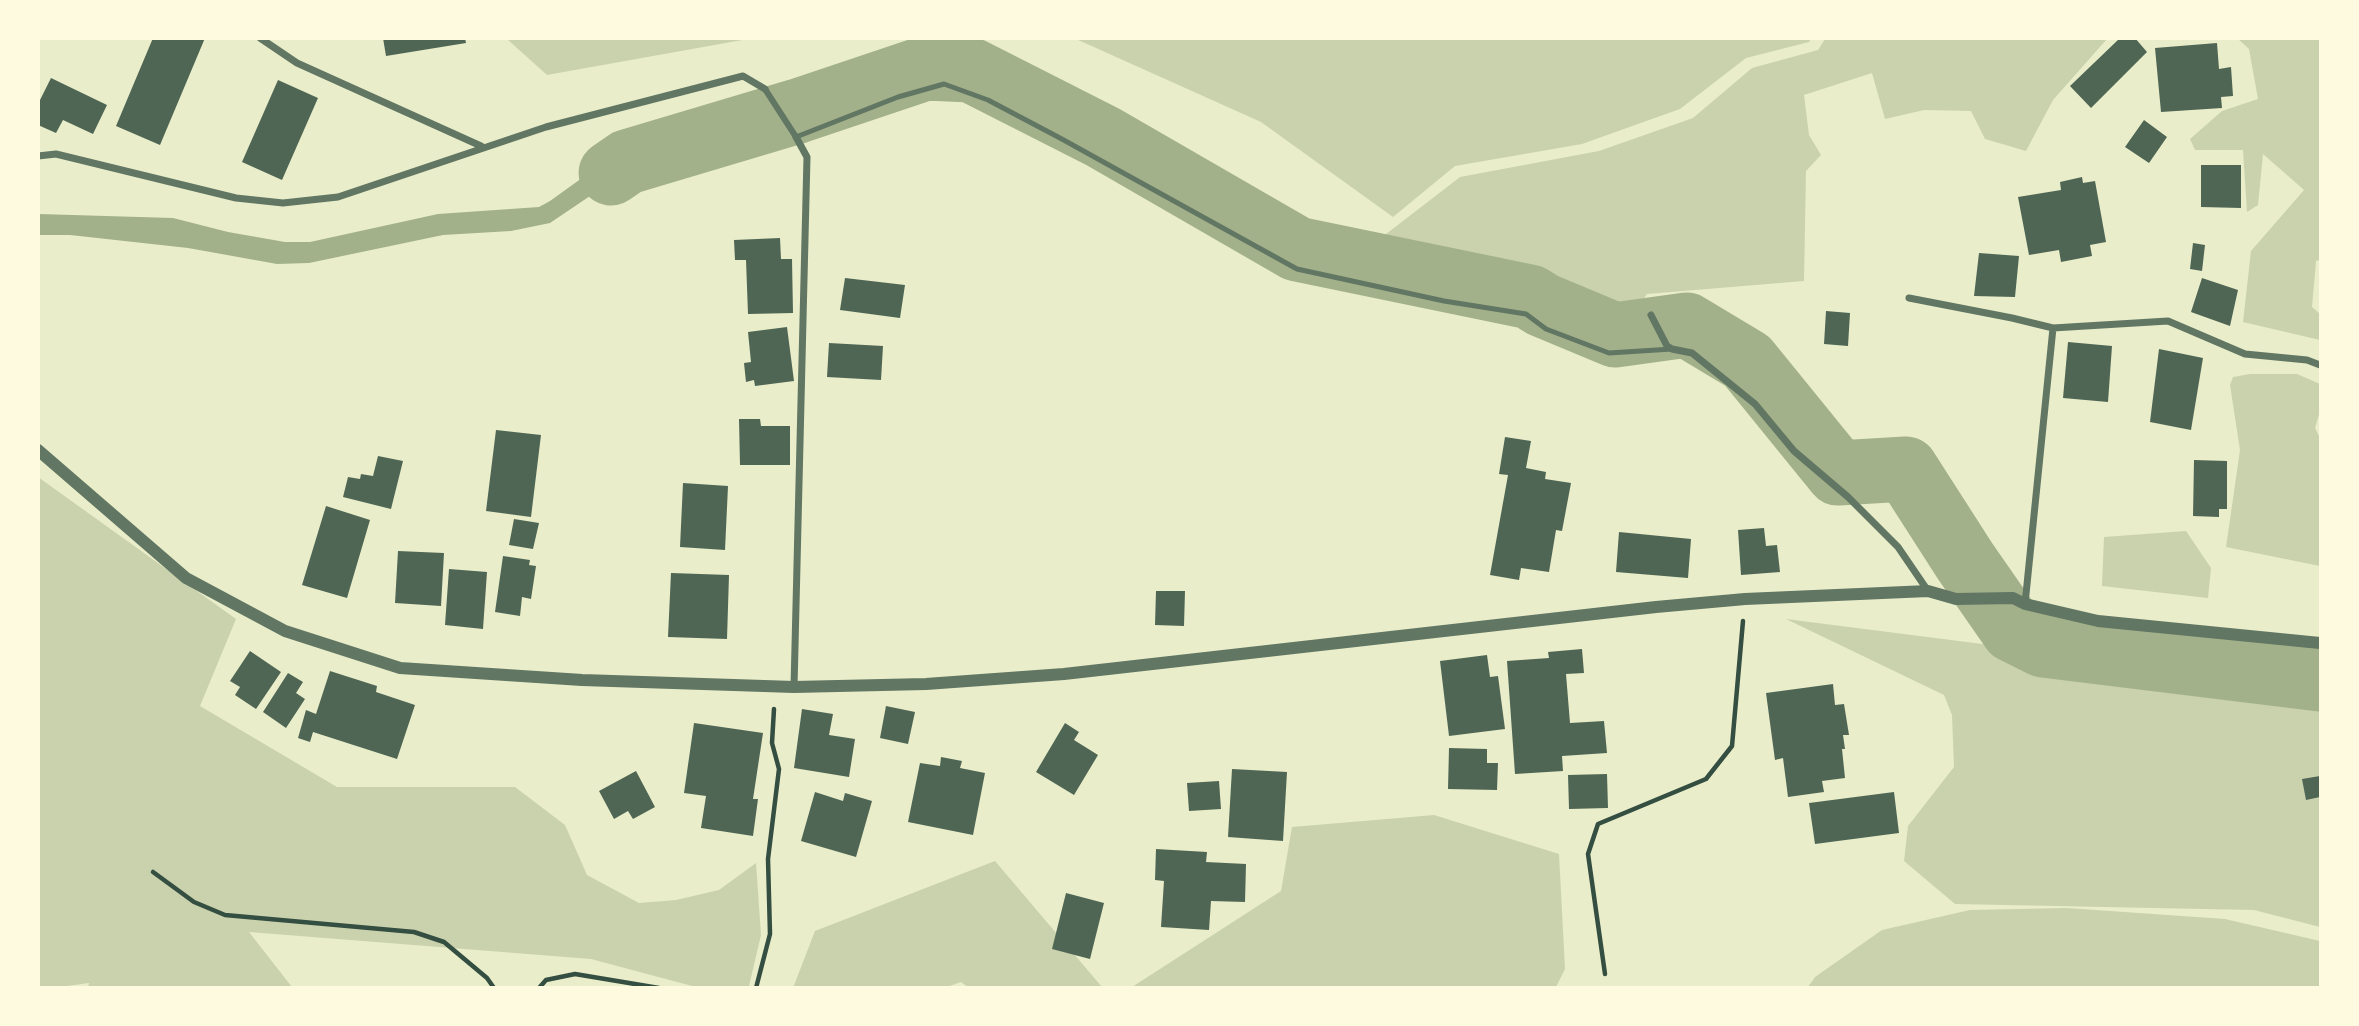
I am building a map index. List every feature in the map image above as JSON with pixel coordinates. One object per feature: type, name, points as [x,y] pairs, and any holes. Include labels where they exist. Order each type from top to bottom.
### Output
[{"type":"street","points":[[260,38],[297,63],[482,146]]},
{"type":"street","points":[[38,156],[56,154],[236,198],[283,203],[338,197],[482,146],[743,76],[765,89],[807,157],[794,687]]},
{"type":"street","points":[[1909,299],[2053,328],[2168,321],[2245,354],[2308,360],[2320,365]]},
{"type":"street","points":[[1651,315],[1669,347],[1692,353],[1755,404],[1794,450],[1848,497],[1898,547],[1928,591]]},
{"type":"street","points":[[2019,601],[2053,328]]},
{"type":"street","points":[[38,450],[186,578],[285,631],[400,668],[582,680],[775,687],[926,684],[1064,674],[1656,607],[1745,599],[1928,591],[1956,599],[2019,601],[2098,621],[2320,643]]},
{"type":"lane","points":[[796,137],[898,97],[944,84],[988,100],[1297,269],[1444,301],[1526,314],[1546,329],[1609,354],[1669,347]]},
{"type":"path","points":[[1605,974],[1588,854],[1598,824],[1706,779],[1732,746],[1745,599]]},
{"type":"path","points":[[756,988],[770,934],[768,859],[779,769],[772,743],[775,687]]},
{"type":"path","points":[[153,872],[194,902],[225,915],[414,932],[444,942],[487,978],[494,988]]},
{"type":"path","points":[[539,988],[546,980],[575,974],[659,988]]},
{"type":"shaded area","points":[[507,39],[748,39],[547,75]]},
{"type":"shaded area","points":[[1076,39],[1811,39],[1809,42],[1746,58],[1680,109],[1582,144],[1455,166],[1393,217],[1261,122]]},
{"type":"shaded area","points":[[1825,39],[2107,39],[2053,100],[2026,151],[1985,139],[1971,111],[1924,110],[1885,119],[1872,73],[1804,95],[1809,135],[1821,155],[1806,171],[1804,281],[1647,294],[1632,316],[1606,317],[1525,278],[1368,248],[1460,177],[1599,151],[1693,118],[1752,68],[1818,50]]},
{"type":"shaded area","points":[[2238,39],[2320,39],[2320,260],[2316,261],[2312,307],[2320,314],[2320,340],[2243,322],[2251,251],[2304,190],[2263,154],[2258,205],[2247,212],[2243,150],[2195,150],[2190,139],[2222,111],[2258,99],[2249,49]]},
{"type":"shaded area","points":[[689,138],[694,147],[630,169],[550,223],[511,231],[443,235],[309,263],[277,264],[188,248],[70,235],[39,235],[39,214],[173,218],[228,232],[285,242],[310,242],[438,214],[539,207],[600,165],[624,153]]},
{"type":"shaded area","points":[[2250,374],[2297,374],[2320,384],[2320,411],[2315,428],[2320,438],[2320,566],[2226,547],[2240,450],[2230,385],[2233,377]]},
{"type":"shaded area","points":[[38,477],[236,619],[200,706],[337,787],[515,787],[565,825],[587,875],[639,903],[676,900],[719,890],[756,863],[761,935],[749,986],[692,986],[591,959],[249,932],[292,987],[88,987],[89,983],[39,987]]},
{"type":"shaded area","points":[[2186,531],[2211,568],[2208,598],[2102,586],[2104,537]]},
{"type":"shaded area","points":[[1786,619],[1998,646],[2320,701],[2320,927],[2254,910],[1955,904],[1904,861],[1908,826],[1954,767],[1952,715],[1944,695]]},
{"type":"shaded area","points":[[1434,815],[1559,854],[1565,969],[1556,987],[1132,987],[1281,891],[1292,827]]},
{"type":"shaded area","points":[[995,861],[1102,987],[969,988],[961,982],[944,988],[793,988],[815,931]]},
{"type":"shaded area","points":[[2067,908],[2225,919],[2320,941],[2320,987],[1808,987],[1815,977],[1882,930],[1970,910]]},
{"type":"building","points":[[153,38],[205,38],[160,145],[116,126]]},
{"type":"building","points":[[383,38],[465,38],[466,43],[386,56]]},
{"type":"building","points":[[2120,38],[2135,38],[2147,52],[2091,108],[2070,86]]},
{"type":"building","points":[[2217,43],[2219,69],[2231,67],[2233,96],[2221,97],[2222,108],[2161,112],[2155,48]]},
{"type":"building","points":[[51,78],[107,105],[93,134],[63,120],[56,133],[38,125],[38,104]]},
{"type":"building","points":[[278,80],[318,98],[282,180],[242,162]]},
{"type":"building","points":[[2144,120],[2167,137],[2149,163],[2125,147]]},
{"type":"building","points":[[2201,165],[2241,165],[2241,208],[2201,207]]},
{"type":"building","points":[[2082,177],[2083,183],[2095,181],[2106,242],[2090,245],[2092,256],[2061,262],[2059,250],[2029,255],[2018,197],[2061,190],[2060,182]]},
{"type":"building","points":[[780,238],[781,259],[792,259],[793,313],[748,314],[746,260],[735,260],[734,240]]},
{"type":"building","points":[[2193,243],[2205,245],[2202,271],[2190,269]]},
{"type":"building","points":[[1979,253],[2019,256],[2015,297],[1974,296]]},
{"type":"building","points":[[845,278],[905,285],[900,318],[840,310]]},
{"type":"building","points":[[2202,278],[2238,290],[2230,326],[2191,312]]},
{"type":"building","points":[[1826,311],[1850,313],[1848,346],[1824,344]]},
{"type":"building","points":[[787,327],[794,381],[755,386],[754,380],[746,382],[744,363],[751,362],[748,332]]},
{"type":"building","points":[[2068,342],[2112,346],[2108,402],[2063,398]]},
{"type":"building","points":[[829,343],[883,346],[881,380],[827,377]]},
{"type":"building","points":[[2159,349],[2203,358],[2191,430],[2150,422]]},
{"type":"building","points":[[739,419],[760,419],[761,426],[790,426],[790,465],[740,465]]},
{"type":"building","points":[[496,430],[541,435],[531,517],[486,511]]},
{"type":"building","points":[[1505,437],[1531,441],[1526,468],[1546,472],[1545,479],[1571,483],[1562,531],[1556,530],[1549,572],[1521,568],[1519,580],[1490,575],[1508,475],[1499,474]]},
{"type":"building","points":[[378,456],[403,461],[391,509],[343,497],[348,477],[360,479],[361,474],[373,476]]},
{"type":"building","points":[[2194,460],[2227,461],[2227,509],[2219,509],[2219,517],[2193,516]]},
{"type":"building","points":[[683,483],[728,486],[725,550],[680,547]]},
{"type":"building","points":[[326,506],[370,520],[347,598],[302,585]]},
{"type":"building","points":[[514,519],[539,523],[533,549],[509,545]]},
{"type":"building","points":[[1764,528],[1766,546],[1777,545],[1780,572],[1741,575],[1738,530]]},
{"type":"building","points":[[1619,532],[1691,539],[1688,578],[1616,572]]},
{"type":"building","points":[[398,551],[444,553],[441,606],[395,603]]},
{"type":"building","points":[[503,556],[530,560],[529,565],[536,566],[531,599],[522,597],[520,616],[495,612]]},
{"type":"building","points":[[449,569],[487,572],[483,629],[445,625]]},
{"type":"building","points":[[671,573],[729,575],[727,639],[668,637]]},
{"type":"building","points":[[1156,591],[1185,591],[1184,626],[1155,625]]},
{"type":"building","points":[[1582,649],[1584,673],[1566,674],[1570,723],[1604,721],[1607,753],[1562,756],[1563,771],[1515,774],[1507,661],[1549,658],[1548,652]]},
{"type":"building","points":[[250,651],[281,672],[256,709],[235,695],[240,687],[230,681]]},
{"type":"building","points":[[1487,655],[1490,677],[1498,676],[1505,729],[1449,736],[1440,661]]},
{"type":"building","points":[[330,671],[377,686],[376,692],[415,705],[397,759],[313,732],[310,742],[298,738],[306,710],[316,714]]},
{"type":"building","points":[[288,673],[303,682],[296,693],[305,699],[286,728],[263,712]]},
{"type":"building","points":[[1833,684],[1835,705],[1844,704],[1849,735],[1843,735],[1845,778],[1822,781],[1824,792],[1788,797],[1783,758],[1775,760],[1766,693]]},
{"type":"building","points":[[886,706],[915,712],[908,744],[880,738]]},
{"type":"building","points":[[802,709],[833,714],[829,735],[855,739],[849,777],[794,768]]},
{"type":"building","points":[[694,723],[763,733],[753,799],[758,799],[753,836],[701,828],[706,796],[684,793]]},
{"type":"building","points":[[1065,723],[1079,732],[1074,740],[1098,755],[1074,795],[1036,772]]},
{"type":"building","points":[[1449,748],[1487,749],[1487,763],[1498,763],[1497,790],[1448,789]]},
{"type":"building","points":[[941,757],[962,761],[960,768],[985,773],[973,835],[908,822],[920,763],[940,766]]},
{"type":"building","points":[[1232,769],[1287,772],[1283,841],[1228,837]]},
{"type":"building","points":[[636,771],[655,807],[633,819],[628,811],[614,819],[599,791]]},
{"type":"building","points":[[1607,774],[1608,808],[1569,809],[1568,775]]},
{"type":"building","points":[[2320,776],[2320,797],[2306,800],[2302,779]]},
{"type":"building","points":[[1219,781],[1221,809],[1189,811],[1187,783]]},
{"type":"building","points":[[815,792],[843,801],[845,793],[872,801],[856,857],[801,841]]},
{"type":"building","points":[[1894,792],[1899,833],[1815,844],[1809,803]]},
{"type":"building","points":[[1156,849],[1207,852],[1206,862],[1246,864],[1245,902],[1211,901],[1209,930],[1161,927],[1164,881],[1155,880]]},
{"type":"building","points":[[1066,893],[1104,903],[1090,959],[1052,949]]},
{"type":"waterway","points":[[611,173],[627,162],[798,111],[926,68],[971,70],[1103,137],[1297,249],[1530,297],[1615,335],[1687,325],[1747,361],[1838,473],[1906,469],[2013,630],[2043,645],[2320,679]]}]
